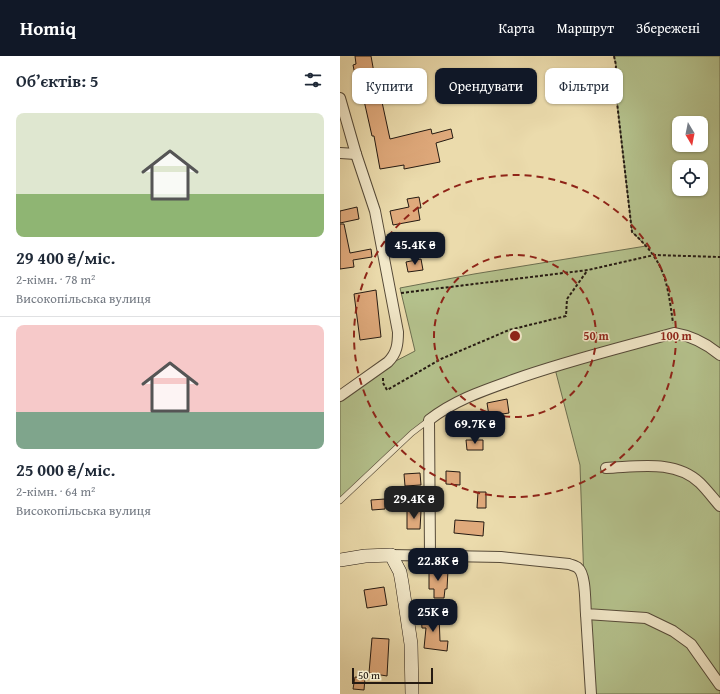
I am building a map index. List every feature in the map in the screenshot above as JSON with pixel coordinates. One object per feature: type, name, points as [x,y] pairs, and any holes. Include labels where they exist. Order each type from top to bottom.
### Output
[{"type":"street","points":[[340,98],[356,154],[375,211],[398,332],[398,344],[395,355],[387,363],[340,396]]},
{"type":"street","points":[[340,153],[356,154]]},
{"type":"street","points":[[430,555],[429,420],[448,406],[477,392],[554,365],[674,333],[689,335],[710,346],[720,355]]},
{"type":"street","points":[[606,468],[666,466],[679,470],[700,483],[720,506]]},
{"type":"street","points":[[391,555],[400,572],[402,583],[411,644],[412,694]]},
{"type":"street","points":[[340,560],[365,556],[391,555],[501,557],[569,564],[578,568],[582,574],[584,583],[591,694]]},
{"type":"street","points":[[586,614],[646,618],[673,631],[691,644],[720,685]]},
{"type":"lane","points":[[340,501],[412,433],[429,420]]},
{"type":"path","points":[[614,56],[616,65],[615,85],[632,232],[654,255],[664,272],[674,333]]},
{"type":"path","points":[[390,294],[588,270],[654,255],[720,257]]},
{"type":"path","points":[[387,363],[383,383],[387,390],[441,359],[509,330],[566,316],[567,299],[588,270]]},
{"type":"green space","points":[[614,56],[720,56],[720,694],[591,694],[584,583],[580,465],[554,365],[477,392],[412,433],[340,501],[340,402],[390,364],[415,351],[400,288],[474,274],[646,246],[632,232],[617,104],[623,104],[623,68],[616,68]]},
{"type":"building","points":[[355,56],[371,56],[373,68],[354,68],[353,65],[356,64]]},
{"type":"building","points":[[365,104],[382,104],[390,139],[431,129],[432,134],[451,129],[453,138],[436,143],[440,162],[404,169],[404,165],[380,169],[374,136],[372,136]]},
{"type":"building","points":[[419,197],[421,208],[418,208],[420,220],[393,225],[390,211],[409,207],[407,199]]},
{"type":"building","points":[[357,207],[359,219],[340,223],[340,211]]},
{"type":"building","points":[[340,224],[344,224],[350,253],[371,249],[372,257],[353,260],[354,267],[340,269]]},
{"type":"building","points":[[421,259],[423,270],[408,272],[406,262]]},
{"type":"building","points":[[376,290],[381,337],[360,340],[354,294]]},
{"type":"building","points":[[507,399],[509,413],[489,416],[487,403]]},
{"type":"building","points":[[466,440],[483,440],[483,450],[467,450]]},
{"type":"building","points":[[446,471],[460,472],[460,485],[446,484]]},
{"type":"building","points":[[420,473],[421,485],[405,486],[404,474]]},
{"type":"building","points":[[478,492],[486,492],[486,508],[477,508]]},
{"type":"building","points":[[385,499],[385,509],[372,510],[371,500]]},
{"type":"building","points":[[407,510],[421,511],[420,529],[407,529]]},
{"type":"building","points":[[455,520],[484,522],[483,536],[454,533]]},
{"type":"building","points":[[429,569],[448,570],[447,589],[445,589],[444,598],[434,598],[434,589],[429,589]]},
{"type":"building","points":[[384,587],[387,605],[367,608],[364,590]]},
{"type":"building","points":[[439,615],[440,641],[448,641],[447,651],[424,648],[426,628],[422,628],[421,616]]},
{"type":"building","points":[[372,638],[389,639],[387,676],[369,673]]},
{"type":"building","points":[[355,677],[365,678],[364,690],[353,689]]}]
